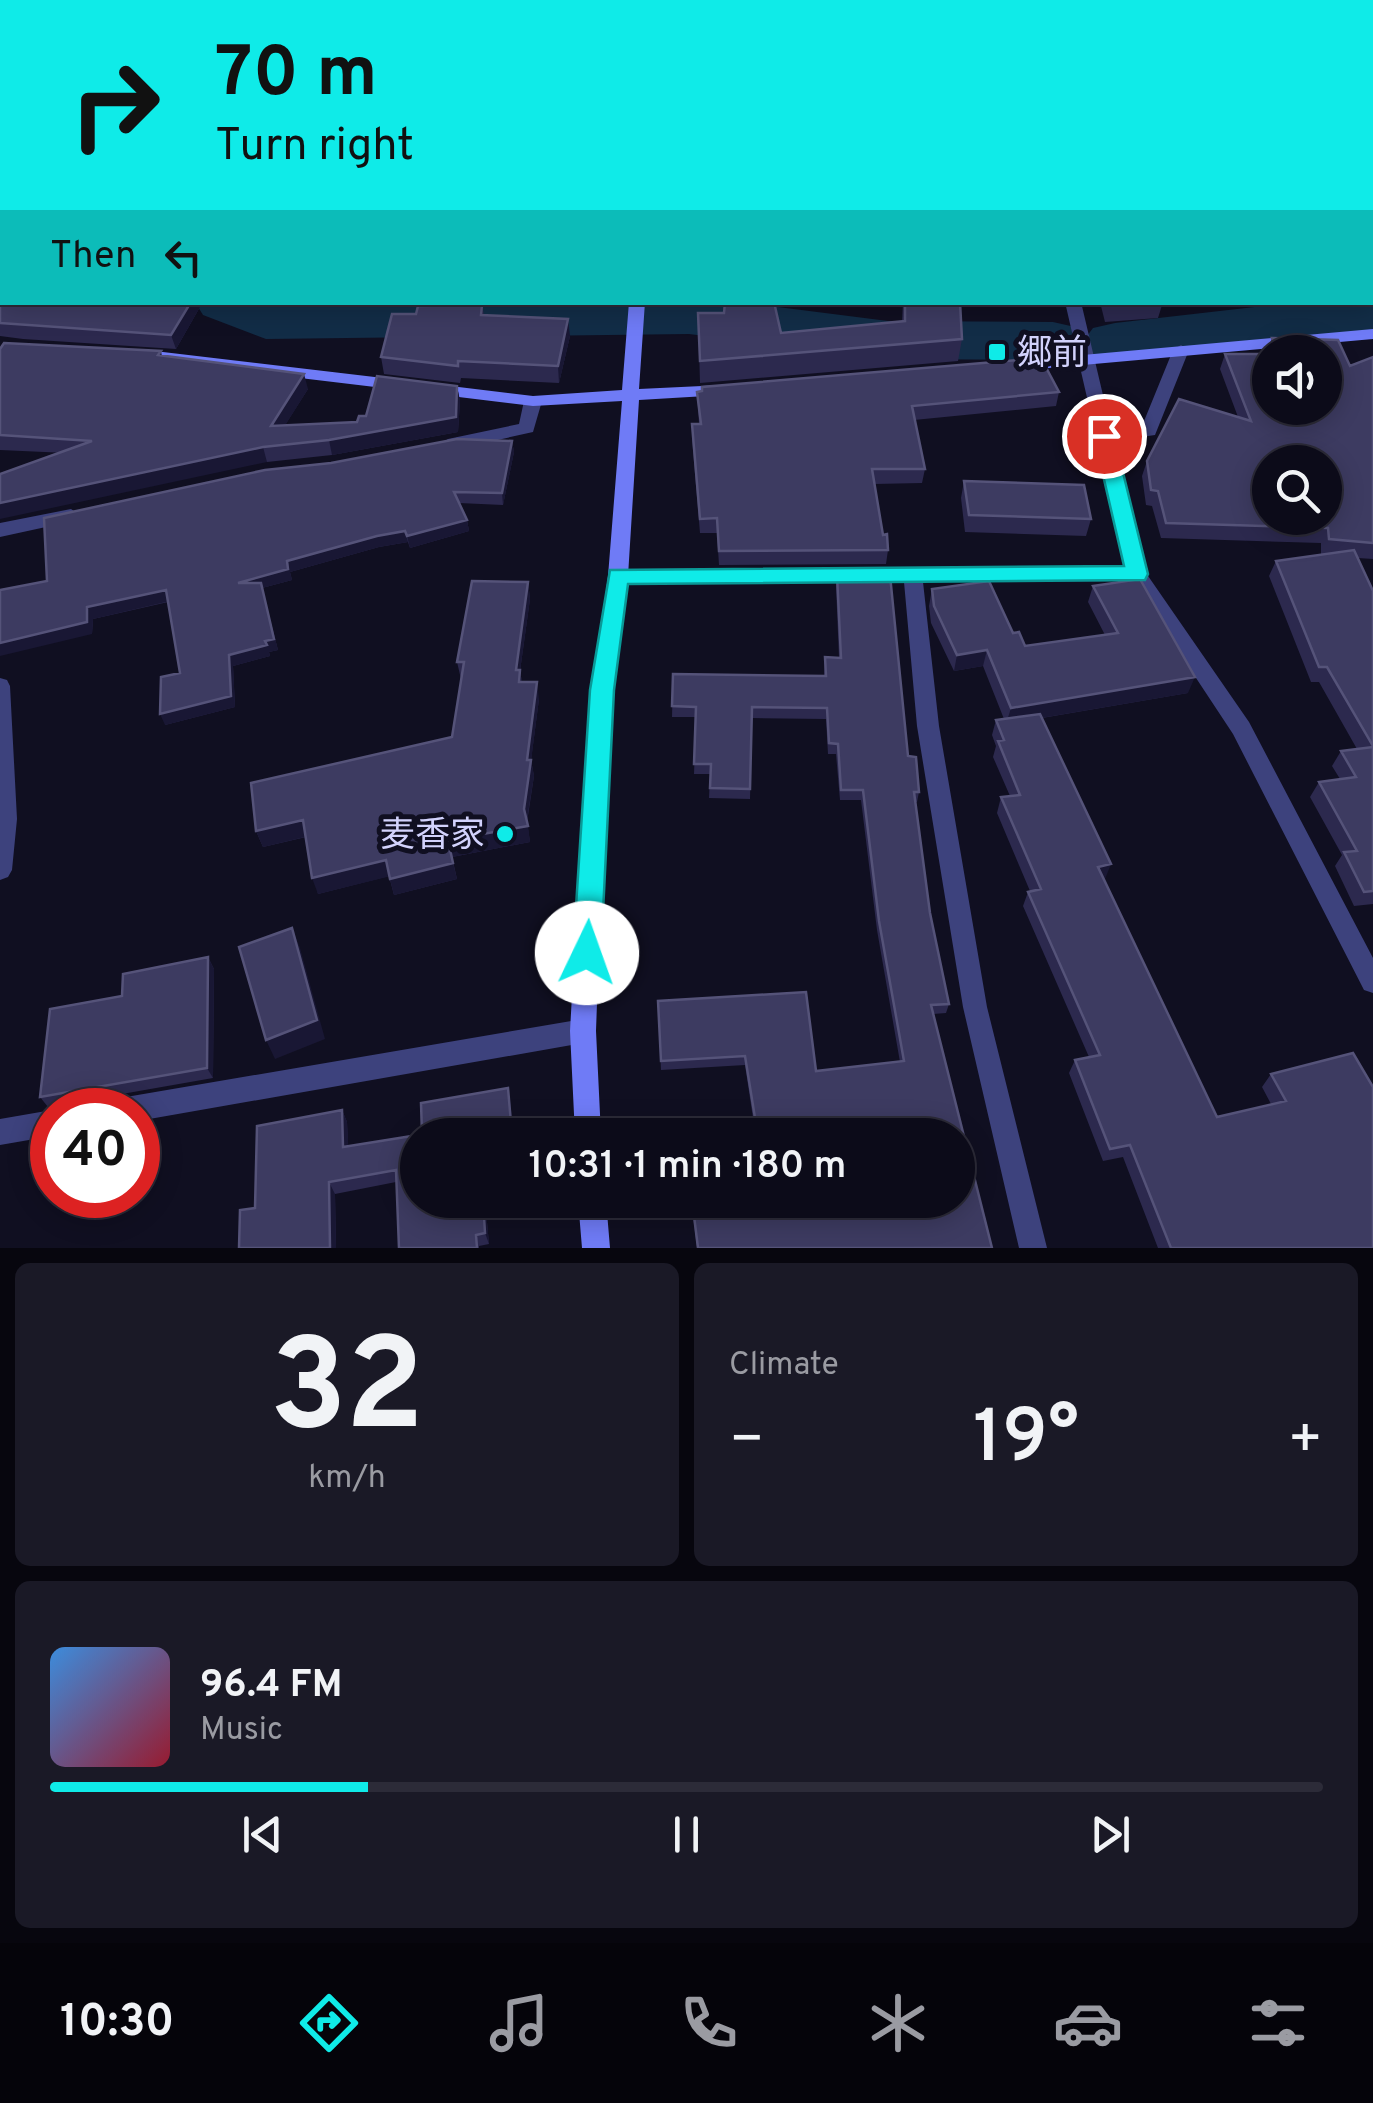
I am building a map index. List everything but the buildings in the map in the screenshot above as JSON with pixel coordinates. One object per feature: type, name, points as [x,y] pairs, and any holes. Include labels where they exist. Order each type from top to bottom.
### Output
[{"type":"street","points":[[587,1118],[583,1031],[602,690],[618,576],[637,305]]},
{"type":"street","points":[[1075,305],[1084,360],[1137,574],[1241,728],[1373,982]]},
{"type":"street","points":[[1005,367],[1373,334]]},
{"type":"street","points":[[1104,436],[1149,431],[1180,350]]},
{"type":"street","points":[[134,355],[533,401],[748,388]]},
{"type":"street","points":[[425,449],[527,428],[533,401]]},
{"type":"street","points":[[0,530],[96,509]]},
{"type":"street","points":[[618,576],[1137,574]]},
{"type":"street","points":[[913,575],[928,726],[975,1007],[1033,1248]]},
{"type":"street","points":[[0,686],[6,819],[0,870]]},
{"type":"street","points":[[160,1104],[583,1031]]},
{"type":"street","points":[[0,1132],[30,1127]]},
{"type":"street","points":[[594,1218],[596,1248]]},
{"type":"waterway","points":[[232,305],[266,320],[689,315],[888,340],[1053,341]]},
{"type":"waterway","points":[[1115,342],[1373,313]]},
{"type":"place","name":"郷前","points":[[997,352]]},
{"type":"place","name":"麦香家","points":[[505,834]]},
{"type":"route","points":[[587,953],[602,690],[618,576],[1137,574],[1104,436]]}]
